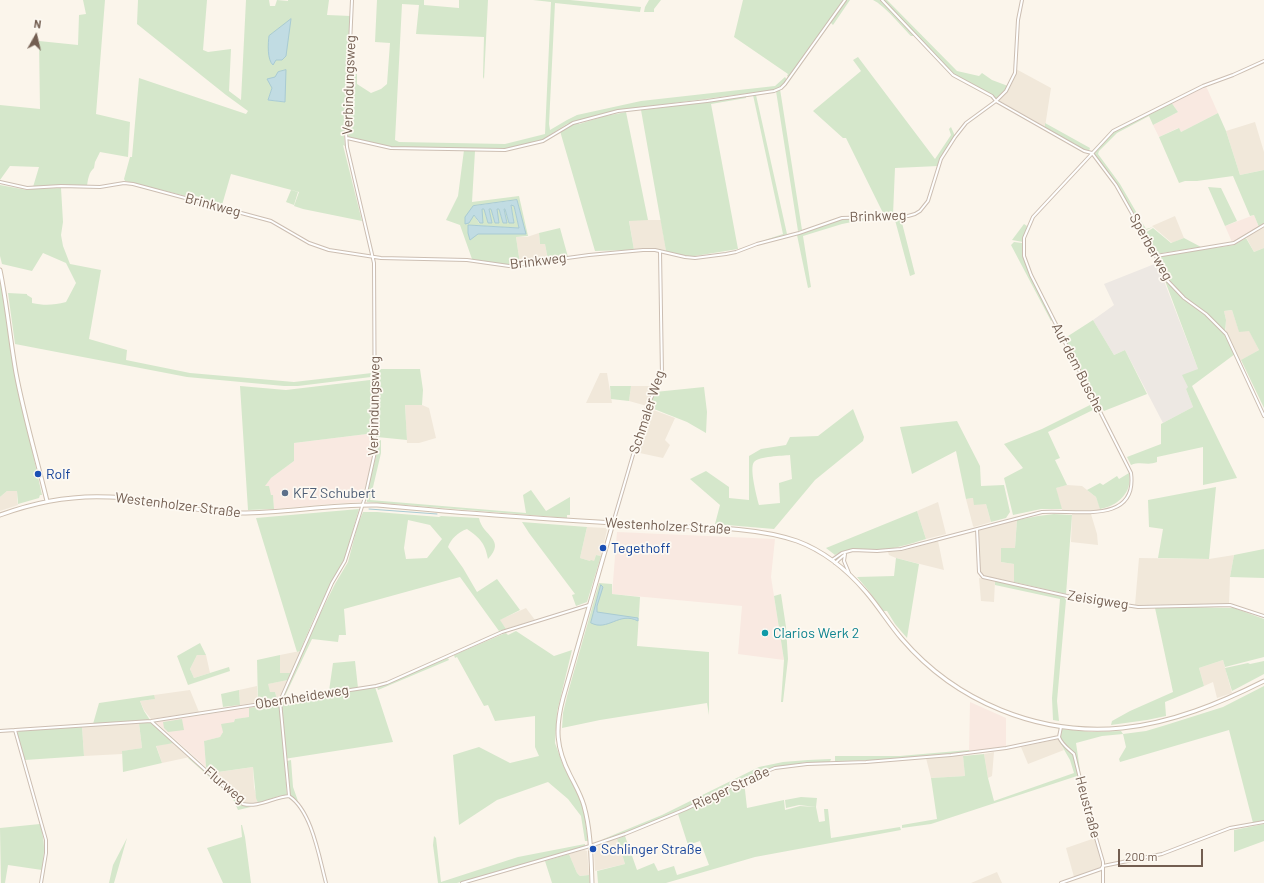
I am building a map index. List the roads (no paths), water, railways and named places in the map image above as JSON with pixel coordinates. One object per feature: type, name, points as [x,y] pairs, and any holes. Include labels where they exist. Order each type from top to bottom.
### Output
[{"type":"main road","points":[[0,270],[6,299],[16,372],[47,502]]},
{"type":"main road","name":"Westenholzer Straße","points":[[0,515],[26,506],[47,502],[79,497],[111,497],[204,511],[239,513],[274,512],[362,505],[732,530],[769,534],[806,545],[834,562],[866,592],[901,638],[919,658],[950,684],[976,699],[1002,711],[1033,721],[1061,727],[1092,729],[1114,729],[1148,724],[1174,718],[1205,708],[1264,681]]},
{"type":"main road","points":[[592,883],[588,823],[584,804],[560,754],[557,734],[559,712],[613,523]]},
{"type":"street","name":"Verbindungsweg","points":[[289,796],[280,701],[332,583],[345,562],[362,505],[375,452],[373,257],[346,138],[352,0]]},
{"type":"street","points":[[346,138],[391,148],[505,150],[543,141],[573,123],[618,111],[707,101],[774,91],[781,88],[785,84],[845,0]]},
{"type":"street","points":[[882,0],[953,75],[992,96],[996,101],[1084,151],[1092,153]]},
{"type":"street","name":"Brinkweg","points":[[0,182],[27,188],[61,186],[100,187],[124,183],[133,184],[271,220],[309,243],[329,250],[373,257],[467,260],[510,266],[609,253],[650,250],[690,258],[726,254],[799,233],[842,218],[915,214],[920,211],[928,201],[941,160],[955,137],[966,123],[996,101],[1006,91],[1015,73],[1018,20],[1022,0]]},
{"type":"street","name":"Auf dem Busche","points":[[846,553],[853,550],[884,551],[901,549],[1042,512],[1097,513],[1108,510],[1124,500],[1129,493],[1132,481],[1131,472],[1031,275],[1024,256],[1024,238],[1033,217],[1113,131],[1203,86],[1264,61]]},
{"type":"street","points":[[1084,151],[1087,158]]},
{"type":"street","name":"Sperberweg","points":[[1092,153],[1116,185],[1156,256],[1164,277],[1184,298],[1206,314],[1226,334],[1264,416]]},
{"type":"street","points":[[1156,256],[1234,243],[1264,225]]},
{"type":"street","name":"Schmaler Weg","points":[[613,523],[647,407],[662,375],[660,251]]},
{"type":"street","name":"Zeisigweg","points":[[977,529],[979,572],[982,577],[1067,596],[1138,607],[1230,605],[1264,616]]},
{"type":"street","points":[[834,562],[846,553]]},
{"type":"street","points":[[846,553],[844,561],[850,576]]},
{"type":"street","name":"Obernheideweg","points":[[0,731],[151,720],[280,701],[387,683],[502,632],[589,605]]},
{"type":"street","name":"Flurweg","points":[[151,720],[243,804],[250,806],[280,797],[289,796]]},
{"type":"street","points":[[1059,737],[1061,727]]},
{"type":"street","points":[[15,730],[46,840],[46,853],[41,883]]},
{"type":"street","name":"Rieger Straße","points":[[462,883],[590,846],[625,834],[681,811],[740,782],[775,768],[807,764],[866,762],[952,755],[1006,748],[1059,737]]},
{"type":"street","name":"Heustraße","points":[[1059,737],[1062,744],[1074,754],[1103,866],[1103,883]]},
{"type":"street","points":[[289,796],[297,803],[309,821],[326,883]]},
{"type":"street","points":[[1061,883],[1101,869],[1103,866],[1162,854],[1230,828],[1264,822]]},
{"type":"water","points":[[291,19],[286,56],[282,60],[276,60],[273,65],[269,55],[269,36]]},
{"type":"water","points":[[286,70],[285,102],[268,100],[272,88],[267,79],[275,77],[278,72]]},
{"type":"water","points":[[517,200],[526,234],[478,234],[470,240],[468,225],[519,228],[514,206],[511,205],[514,223],[509,223],[504,209],[507,223],[503,223],[499,209],[497,209],[499,223],[495,223],[491,209],[489,209],[492,223],[488,223],[484,209],[482,209],[483,223],[480,223],[474,215],[469,223],[465,224],[465,217],[473,206]]},
{"type":"water","points":[[601,585],[603,587],[597,606],[597,612],[638,618],[638,621],[625,618],[603,625],[591,623]]},
{"type":"waterway","points":[[369,509],[437,514]]},
{"type":"place","name":"Rolf","points":[[38,474]]},
{"type":"place","name":"KFZ Schubert","points":[[285,493]]},
{"type":"place","name":"Tegethoff","points":[[603,548]]},
{"type":"place","name":"Clarios Werk 2","points":[[765,633]]},
{"type":"place","name":"Schlinger Straße","points":[[593,849]]}]
